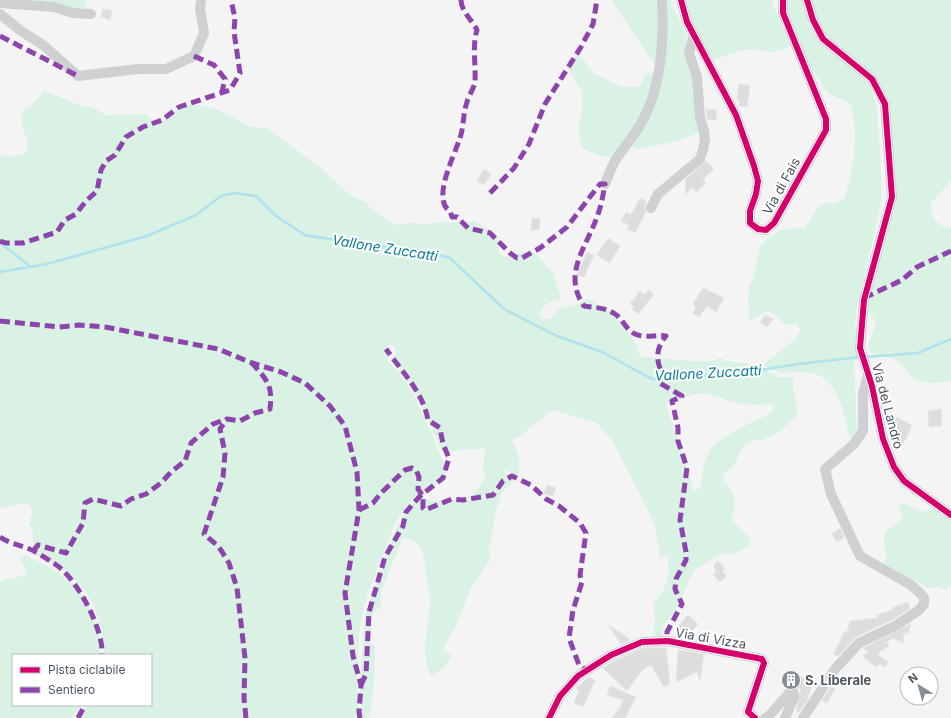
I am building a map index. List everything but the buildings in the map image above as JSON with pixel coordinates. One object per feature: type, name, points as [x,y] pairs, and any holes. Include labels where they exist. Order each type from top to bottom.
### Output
[{"type":"street","points":[[0,14],[21,31],[43,44],[78,76],[138,69],[166,69],[194,56],[204,33],[200,9],[201,0]]},
{"type":"street","points":[[605,184],[614,162],[644,119],[651,102],[659,65],[662,34],[662,0]]},
{"type":"street","name":"Via di Fais","points":[[681,0],[686,22],[736,115],[754,166],[758,181],[756,194],[750,211],[750,222],[758,229],[766,230],[774,223],[826,130],[826,119],[783,13],[783,0]]},
{"type":"street","name":"Via del Landro","points":[[807,0],[812,20],[823,39],[872,79],[885,104],[892,197],[864,300],[861,350],[868,373],[883,438],[894,467],[904,481],[951,515]]},
{"type":"street","points":[[0,3],[54,7],[73,13],[91,14]]},
{"type":"street","points":[[651,208],[658,194],[700,159],[703,150],[705,140],[700,117],[697,77],[689,53],[694,36]]},
{"type":"street","points":[[803,718],[834,669],[859,643],[897,625],[924,604],[924,598],[911,585],[860,556],[831,494],[826,475],[825,469],[853,445],[863,431],[863,394],[868,373]]},
{"type":"street","name":"Via di Vizza","points":[[549,718],[560,696],[583,672],[611,655],[642,642],[668,642],[762,659],[764,663],[748,712],[755,718]]},
{"type":"street","points":[[765,718],[790,692],[794,692],[794,697],[785,718]]},
{"type":"green space","points":[[0,0],[85,0],[87,7],[76,9]]},
{"type":"green space","points":[[611,0],[659,0],[657,68]]},
{"type":"green space","points":[[664,0],[670,0],[687,36],[686,47],[692,73],[700,132],[677,141],[639,149],[633,148],[631,142],[650,111]]},
{"type":"green space","points":[[677,0],[773,0],[773,5],[791,46],[772,52],[751,49],[744,50],[707,60]]},
{"type":"green space","points":[[781,0],[802,0],[809,23],[814,33],[863,77],[870,87],[877,107],[881,167],[881,205],[856,311],[855,326],[858,360],[854,361],[857,428],[852,439],[849,436],[845,416],[837,395],[825,379],[817,374],[806,372],[774,371],[764,364],[794,340],[801,330],[796,324],[791,325],[784,323],[769,311],[747,322],[750,312],[748,304],[749,287],[754,276],[760,246],[768,238],[780,230],[805,228],[818,207],[825,202],[833,204],[844,199],[850,177],[854,151],[855,125],[850,103],[830,95],[823,88],[820,79],[804,61]]},
{"type":"green space","points":[[810,0],[951,0],[951,181],[930,204],[934,220],[946,228],[951,227],[951,381],[924,382],[914,378],[902,364],[893,358],[870,352],[867,349],[874,331],[875,323],[873,318],[864,308],[889,205],[886,121],[869,73],[820,29]]},
{"type":"green space","points":[[577,53],[593,73],[623,87],[639,87],[647,73],[656,73],[646,109],[613,157],[601,156],[582,148],[578,128],[582,113],[582,91],[567,67]]},
{"type":"green space","points":[[45,91],[79,105],[94,108],[105,115],[147,114],[152,121],[165,120],[178,110],[193,104],[219,110],[251,127],[267,128],[320,167],[349,194],[367,203],[370,208],[396,225],[410,223],[428,224],[474,221],[495,233],[499,244],[498,250],[502,257],[527,252],[535,253],[553,273],[561,299],[547,304],[543,308],[539,315],[542,319],[550,319],[558,309],[578,304],[587,299],[615,316],[636,345],[641,357],[708,362],[720,358],[731,362],[754,364],[778,377],[794,377],[793,387],[798,415],[776,434],[762,440],[753,440],[744,445],[734,465],[723,475],[723,481],[733,493],[735,503],[731,519],[750,538],[751,545],[732,555],[724,554],[718,556],[694,570],[676,610],[663,626],[663,635],[661,637],[653,635],[655,621],[654,603],[662,592],[667,581],[668,562],[667,555],[660,558],[656,530],[651,516],[613,442],[597,423],[553,410],[517,438],[512,440],[519,457],[518,464],[520,470],[517,476],[505,469],[504,473],[515,479],[502,493],[496,510],[489,550],[490,560],[470,590],[457,623],[443,650],[452,655],[446,665],[432,677],[428,668],[425,650],[430,611],[430,595],[426,578],[425,562],[419,546],[410,539],[403,537],[380,595],[381,608],[375,610],[372,618],[369,643],[375,645],[374,686],[369,718],[361,718],[360,677],[365,615],[396,528],[406,512],[420,496],[433,501],[461,499],[472,496],[486,478],[483,472],[485,448],[461,450],[449,454],[441,450],[419,399],[393,359],[396,353],[394,346],[390,344],[386,349],[389,358],[387,361],[407,383],[415,396],[446,466],[447,474],[434,486],[418,493],[403,510],[394,526],[369,590],[362,614],[359,634],[357,677],[358,718],[78,718],[86,706],[152,706],[152,654],[104,654],[99,620],[86,593],[76,581],[64,571],[34,554],[33,533],[29,523],[33,512],[28,503],[0,508],[0,155],[12,157],[26,153],[28,140],[22,128],[21,115],[25,109]],"holes":[[[704,393],[736,403],[751,405],[770,404],[774,407],[773,412],[729,434],[714,446],[709,452],[705,461],[700,488],[694,491],[666,404],[691,395]]]},
{"type":"green space","points":[[899,504],[905,504],[922,512],[940,507],[951,516],[951,585],[945,589],[938,587],[928,588],[914,580],[905,580],[881,568],[886,559],[884,541],[885,531],[901,521],[903,516],[900,512]]},
{"type":"green space","points":[[24,555],[42,563],[70,581],[80,592],[88,604],[94,618],[100,654],[12,654],[12,706],[81,706],[72,718],[0,718],[0,581],[27,575],[20,557]]},
{"type":"waterway","name":"Vallone Zuccatti","points":[[0,272],[47,264],[147,236],[196,215],[221,196],[235,193],[256,196],[276,216],[305,235],[366,245],[413,249],[450,258],[504,309],[557,336],[602,352],[652,379],[742,373],[798,364],[860,357]]},
{"type":"waterway","points":[[0,243],[31,267]]},
{"type":"waterway","name":"Vallone Zuccatti","points":[[865,357],[918,353],[951,339]]},
{"type":"marked path","points":[[0,241],[6,243],[23,243],[57,232],[65,220],[76,214],[86,201],[97,191],[101,170],[106,161],[115,155],[126,137],[143,127],[162,120],[179,107],[230,90],[240,73],[234,32],[235,18],[231,0]]},
{"type":"marked path","points":[[461,0],[461,4],[465,12],[477,30],[474,49],[475,82],[466,106],[460,138],[443,187],[445,205],[450,211],[452,217],[457,217],[468,228],[490,233],[510,253],[517,258],[522,258],[540,248],[567,227],[600,184],[605,184],[598,213],[578,261],[575,283],[578,294],[584,306],[604,309],[611,312],[618,316],[629,330],[635,334],[643,336],[666,336],[658,350],[658,360],[663,376],[659,377],[658,382],[682,396],[672,401],[678,428],[678,441],[687,468],[680,520],[686,560],[676,579],[675,589],[682,604],[667,632],[667,642]]},
{"type":"marked path","points":[[490,193],[514,168],[529,144],[545,104],[581,47],[593,24],[597,0]]},
{"type":"marked path","points":[[0,36],[78,76]]},
{"type":"marked path","points":[[194,56],[214,65],[225,79],[222,92]]},
{"type":"marked path","points":[[864,298],[902,280],[917,267],[951,251]]},
{"type":"marked path","points":[[0,321],[59,327],[79,325],[105,327],[218,349],[252,363],[281,372],[305,383],[330,406],[345,426],[357,472],[359,510],[345,593],[353,656],[361,685],[360,718]]},
{"type":"marked path","points":[[361,685],[366,674],[369,612],[385,557],[403,526],[406,512],[420,496],[443,478],[449,458],[443,444],[440,428],[428,420],[422,400],[417,391],[386,349]]},
{"type":"marked path","points":[[246,718],[244,698],[245,658],[237,588],[229,563],[219,547],[204,534],[223,477],[225,453],[220,429],[227,419],[240,421],[255,413],[270,409],[270,388],[262,374],[252,363]]},
{"type":"marked path","points":[[33,551],[38,545],[66,553],[83,523],[85,503],[93,499],[121,506],[131,499],[146,494],[161,483],[171,472],[185,461],[191,443],[213,424],[227,419]]},
{"type":"marked path","points":[[359,510],[373,503],[381,493],[405,470],[412,468],[416,470],[419,477],[418,489],[423,496],[423,508],[425,510],[452,499],[463,500],[493,495],[503,481],[512,476],[531,485],[546,499],[559,506],[580,523],[586,533],[580,575],[582,582],[573,610],[569,638],[579,665],[586,670]]},
{"type":"marked path","points":[[0,537],[34,551],[55,564],[72,581],[88,605],[94,619],[99,632],[102,654]]},
{"type":"marked path","points":[[78,718],[84,706]]},
{"type":"cycle path","points":[[681,0],[687,22],[736,115],[754,166],[758,181],[756,194],[750,211],[750,223],[758,229],[766,230],[774,223],[826,130],[826,119],[783,13],[783,0]]},
{"type":"cycle path","points":[[807,0],[813,20],[823,39],[872,79],[885,104],[892,197],[864,300],[860,348],[872,386],[883,439],[894,467],[904,481],[951,515]]},
{"type":"cycle path","points":[[549,718],[560,696],[578,676],[611,655],[642,642],[668,641],[762,659],[764,663],[748,712],[755,718]]},
{"type":"place","name":"S. Liberale","points":[[791,680]]}]
